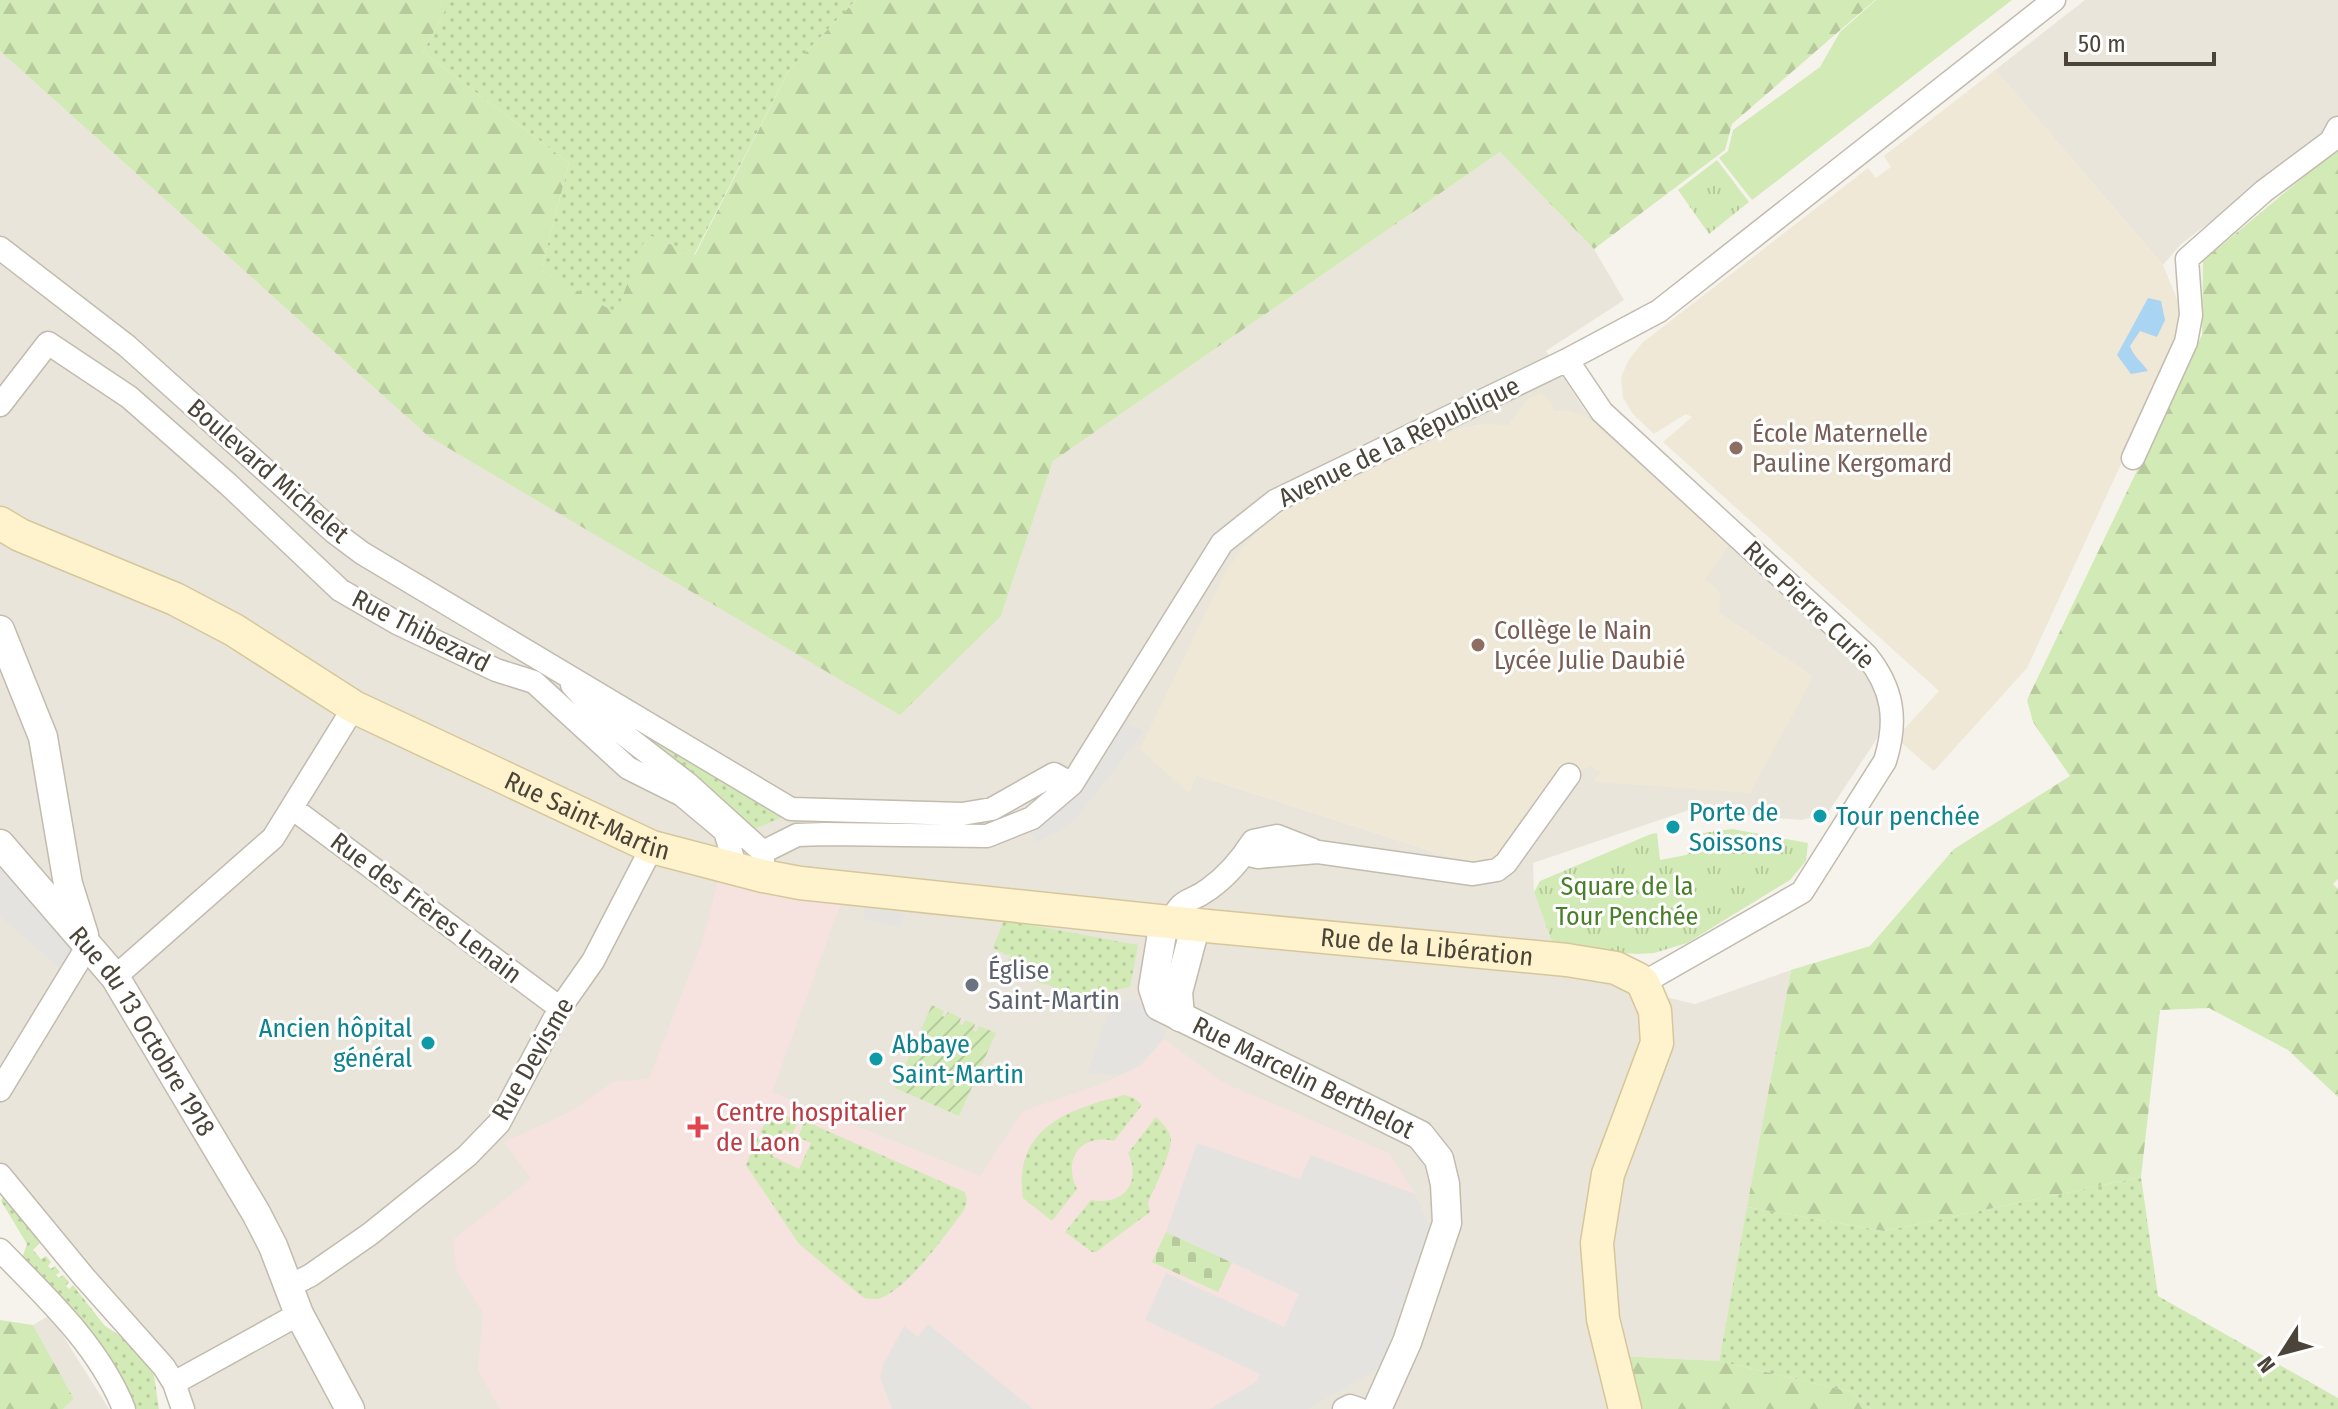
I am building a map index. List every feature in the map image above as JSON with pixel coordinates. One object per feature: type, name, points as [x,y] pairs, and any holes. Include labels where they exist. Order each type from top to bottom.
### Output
[{"type":"main road","name":"Rue Saint-Martin","points":[[10,529],[175,599],[234,630],[354,707],[652,847],[754,866],[800,883],[1184,923]]},
{"type":"main road","name":"Rue de la Libération","points":[[1184,923],[1567,960],[1616,968],[1643,983]]},
{"type":"main road","points":[[1625,1409],[1603,1319],[1597,1243],[1608,1174],[1657,1043],[1655,1011],[1643,983]]},
{"type":"street","name":"Avenue de la République","points":[[754,866],[797,835],[987,836],[1032,818],[1072,784],[1222,543],[1275,501],[1567,360],[1659,311],[2054,0]]},
{"type":"street","points":[[2133,458],[2186,342],[2191,315],[2187,259],[2264,191],[2331,141],[2338,128]]},
{"type":"street","name":"Boulevard Michelet","points":[[0,248],[127,346],[362,553],[791,809],[962,814],[992,809],[1054,774],[1072,784]]},
{"type":"street","name":"Rue Thibezard","points":[[0,405],[48,343],[129,397],[240,495],[340,590],[397,623],[496,670],[534,682],[628,768],[682,795],[725,831],[754,866]]},
{"type":"street","name":"Rue Pierre Curie","points":[[1567,360],[1602,412],[1847,637],[1880,672],[1892,708],[1891,742],[1885,761],[1802,892],[1643,983]]},
{"type":"street","name":"Rue du 13 Octobre 1918","points":[[0,630],[43,737],[68,884],[87,947],[115,977],[252,1204],[269,1237],[299,1314],[350,1409]]},
{"type":"street","name":"Boulevard Michelet","points":[[555,666],[599,715],[688,784],[754,866]]},
{"type":"street","points":[[115,977],[273,838],[354,707]]},
{"type":"street","points":[[1184,923],[1209,889],[1245,854],[1253,841],[1277,836],[1318,852],[1473,874],[1497,870],[1506,863],[1569,775]]},
{"type":"street","name":"Rue des Frères Lenain","points":[[292,808],[560,1008]]},
{"type":"street","points":[[0,844],[87,947],[0,1090]]},
{"type":"street","name":"Rue Devisme","points":[[288,1287],[311,1275],[370,1234],[467,1156],[499,1123],[560,1008],[593,961],[652,847]]},
{"type":"street","points":[[1184,923],[1179,905],[1209,889]]},
{"type":"street","name":"Rue Marcelin Berthelot","points":[[1184,923],[1178,992],[1180,1017],[1420,1135],[1439,1159],[1445,1184],[1447,1223],[1407,1342],[1377,1409]]},
{"type":"street","points":[[0,1175],[84,1277],[148,1346],[174,1383],[183,1409]]},
{"type":"street","points":[[0,1250],[85,1341],[124,1409]]},
{"type":"street","points":[[174,1383],[299,1314]]},
{"type":"street","points":[[1344,1409],[1350,1406],[1359,1409]]},
{"type":"shaded area","points":[[2085,0],[2338,0],[2338,122],[2327,134],[2181,244],[2163,265],[1995,70]]},
{"type":"shaded area","points":[[0,51],[428,436],[1001,616],[1053,461],[1500,152],[1594,249],[1624,300],[1546,351],[1588,415],[1871,671],[1888,722],[1827,814],[1801,820],[1689,810],[1533,863],[1534,892],[1559,972],[1695,1004],[1791,970],[1719,1361],[1620,1356],[1597,1363],[1609,1409],[189,1409],[0,1165]],"holes":[[[1530,398],[1553,411],[1571,412],[1729,544],[1704,580],[1719,613],[1813,677],[1595,781],[1601,772],[1590,765],[1570,764],[1495,859],[1475,865],[1196,775],[1189,792],[1224,575],[1266,523],[1453,431],[1483,424],[1508,426]]]},
{"type":"shaded area","points":[[1995,70],[2163,265],[2179,304],[2175,347],[2027,668],[1934,771],[1896,738],[1939,691],[1663,442],[1692,417],[1686,414],[1654,434],[1633,414],[1623,398],[1621,377],[1628,361],[1642,343],[1868,168],[1876,178],[1891,167],[1884,156]]},
{"type":"shaded area","name":"Collège le Nain Lycée Julie Daubié","points":[[1541,394],[1550,401],[1554,411],[1586,416],[1729,545],[1705,580],[1720,592],[1719,613],[1813,677],[1750,793],[1595,782],[1600,771],[1590,765],[1582,771],[1570,764],[1495,859],[1475,865],[1196,775],[1189,793],[1140,749],[1224,575],[1244,546],[1266,523],[1300,502],[1453,431],[1483,424],[1508,425],[1530,398]]},
{"type":"shaded area","points":[[1125,722],[1144,731],[1078,817],[1036,842],[1028,829],[1071,799],[1100,765]]},
{"type":"shaded area","points":[[0,865],[71,948],[61,969],[0,917]]},
{"type":"shaded area","name":"Centre hospitalier de Laon","points":[[720,875],[842,900],[772,1092],[980,1176],[1023,1111],[1102,1084],[1142,1065],[1164,1039],[1224,1083],[1389,1153],[1415,1194],[1429,1225],[1308,1409],[500,1409],[478,1370],[483,1312],[457,1272],[453,1240],[531,1179],[504,1142],[570,1112],[613,1082],[649,1079],[702,942]]},
{"type":"shaded area","points":[[866,905],[905,914],[900,927],[863,919]]},
{"type":"shaded area","points":[[1137,999],[1166,1032],[1164,1039],[1137,1067],[1119,1075],[1087,1074],[1112,1004]]},
{"type":"shaded area","points":[[1197,1143],[1300,1179],[1311,1155],[1415,1194],[1429,1225],[1381,1367],[1308,1409],[1210,1409],[1256,1382],[1260,1374],[1145,1320],[1166,1273],[1284,1327],[1299,1294],[1166,1232]]},
{"type":"shaded area","points":[[50,1315],[109,1409],[63,1409],[74,1399],[33,1325]]},
{"type":"shaded area","points":[[928,1324],[1033,1409],[892,1409],[880,1378],[883,1365],[904,1326],[918,1337]]},
{"type":"green space","points":[[0,0],[451,0],[423,52],[569,163],[541,270],[616,313],[647,234],[695,255],[789,70],[856,0],[1875,0],[1732,124],[1725,150],[1594,249],[1500,152],[1053,461],[1001,616],[900,715],[428,436],[0,51]]},
{"type":"green space","points":[[451,0],[856,0],[789,70],[694,255],[616,314],[541,270],[569,163],[423,52]]},
{"type":"green space","points":[[1876,0],[2012,0],[1752,200],[1719,158],[1728,151],[1733,130],[1820,67],[1840,32]]},
{"type":"green space","points":[[2338,148],[2338,879],[2333,884],[2338,889],[2338,1097],[2288,1050],[2209,1008],[2160,1010],[2141,1177],[1884,1231],[1747,1207],[1791,970],[1870,946],[1954,849],[2070,776],[2033,722],[2027,700],[2202,335],[2203,261]]},
{"type":"green space","points":[[1717,160],[1749,202],[1709,234],[1678,190]]},
{"type":"green space","points":[[601,702],[783,817],[752,830]]},
{"type":"green space","name":"Square de la Tour Penchée","points":[[1732,829],[1808,843],[1806,861],[1790,880],[1687,943],[1654,953],[1638,954],[1554,948],[1534,892],[1540,881],[1651,834],[1657,833],[1660,860],[1692,851],[1689,835]]},
{"type":"green space","points":[[1004,920],[1138,945],[1130,987],[1092,995],[1082,1001],[1037,982],[1034,977],[1032,979],[1005,967],[1011,959],[1010,954],[993,948]]},
{"type":"green space","points":[[932,1005],[944,1011],[942,1016],[945,1017],[948,1012],[961,1018],[959,1024],[963,1025],[965,1020],[975,1024],[973,1030],[976,1032],[979,1026],[996,1033],[959,1116],[895,1088]]},
{"type":"green space","points":[[1125,1095],[1142,1105],[1114,1141],[1092,1141],[1078,1151],[1072,1168],[1077,1189],[1052,1221],[1023,1198],[1022,1174],[1027,1154],[1036,1138],[1065,1115]]},
{"type":"green space","points":[[777,1115],[800,1119],[792,1134],[784,1130],[779,1141],[760,1132],[767,1120]]},
{"type":"green space","points":[[1156,1117],[1167,1130],[1171,1145],[1148,1203],[1150,1212],[1092,1252],[1065,1232],[1091,1200],[1112,1199],[1127,1190],[1133,1174],[1128,1153]]},
{"type":"green space","points":[[805,1121],[965,1192],[967,1200],[964,1210],[925,1261],[888,1295],[877,1299],[864,1298],[799,1244],[746,1165],[758,1136],[777,1146],[772,1156],[799,1169],[811,1143],[798,1137]]},
{"type":"green space","points":[[2141,1177],[2158,1296],[2338,1398],[2338,1409],[1871,1409],[1851,1392],[1719,1361],[1747,1207],[1884,1231]]},
{"type":"green space","points":[[4,1195],[40,1243],[33,1250],[41,1259],[46,1256],[51,1262],[48,1266],[51,1269],[55,1266],[60,1272],[56,1275],[59,1278],[63,1275],[69,1282],[66,1286],[69,1289],[73,1285],[104,1325],[130,1343],[154,1375],[159,1409],[137,1409],[121,1377],[93,1338],[21,1261],[27,1244],[1,1201]]},
{"type":"green space","points":[[1166,1232],[1232,1262],[1218,1292],[1152,1262]]},
{"type":"green space","points":[[0,1320],[33,1325],[74,1399],[63,1409],[0,1409]]},
{"type":"green space","points":[[1620,1356],[1719,1361],[1851,1392],[1871,1409],[1636,1409]]},
{"type":"water","points":[[2148,298],[2161,301],[2165,320],[2157,337],[2140,331],[2130,346],[2148,371],[2131,374],[2117,355]]},
{"type":"place","name":"École Maternelle Pauline Kergomard","points":[[1736,448]]},
{"type":"place","name":"Collège le Nain Lycée Julie Daubié","points":[[1478,645]]},
{"type":"place","name":"Tour penchée","points":[[1820,816]]},
{"type":"place","name":"Porte de Soissons","points":[[1673,827]]},
{"type":"place","name":"Église Saint-Martin","points":[[972,985]]},
{"type":"place","name":"Ancien hôpital général","points":[[428,1043]]},
{"type":"place","name":"Abbaye Saint-Martin","points":[[876,1059]]},
{"type":"place","name":"Centre hospitalier de Laon","points":[[698,1127]]}]
